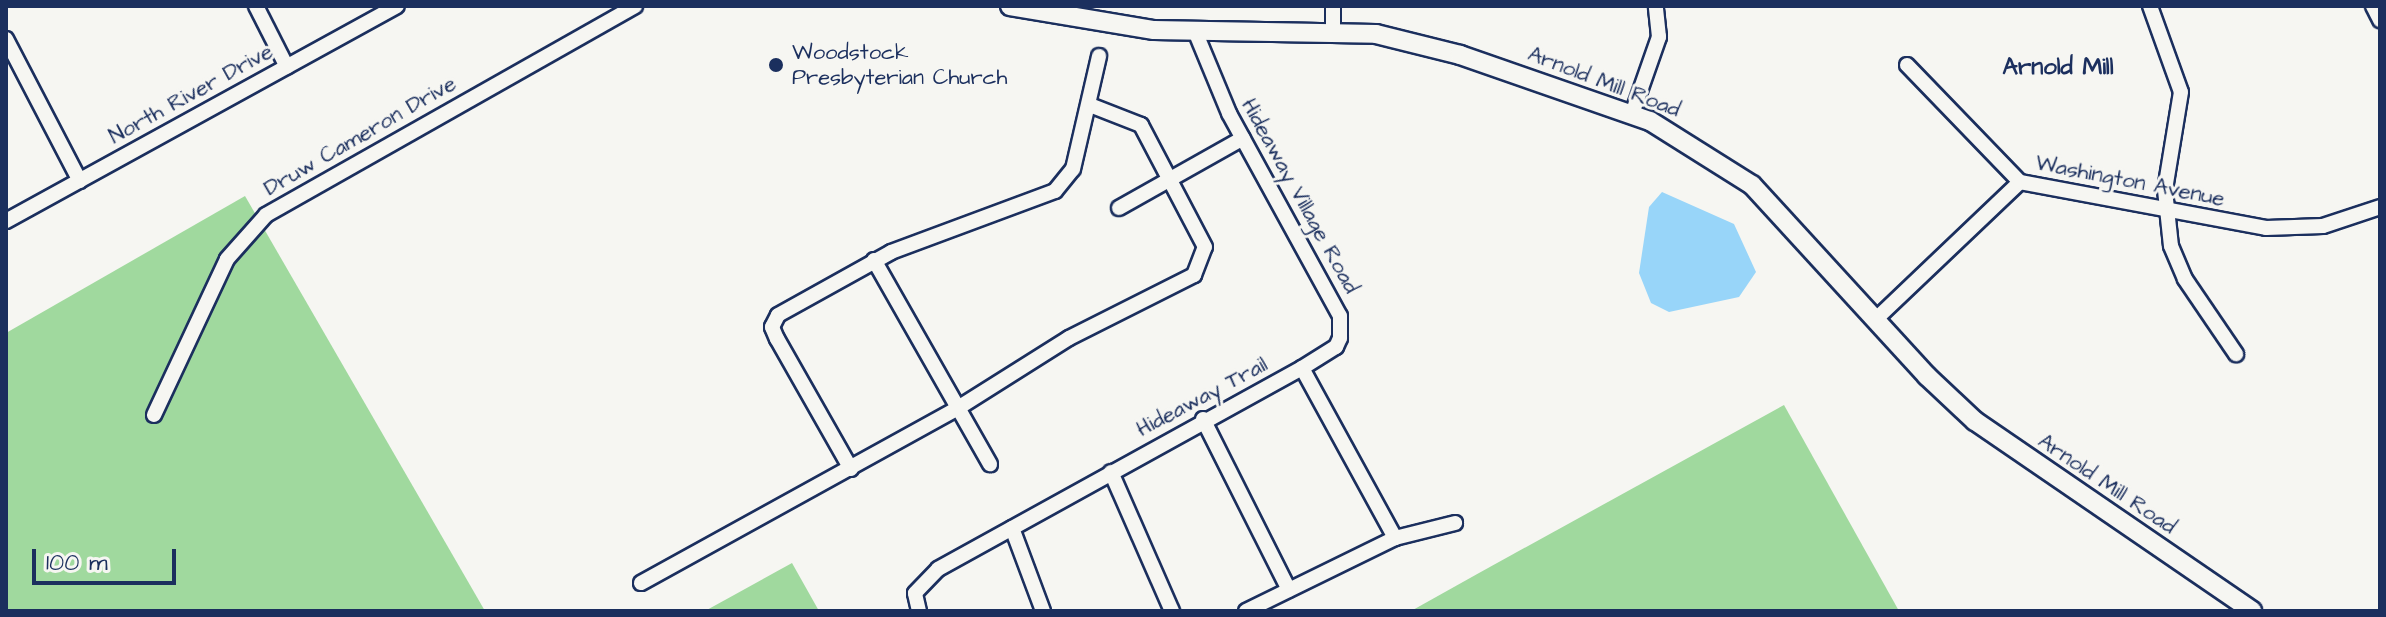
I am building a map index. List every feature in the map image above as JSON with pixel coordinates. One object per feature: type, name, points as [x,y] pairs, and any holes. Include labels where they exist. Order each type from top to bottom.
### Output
[{"type":"main road","name":"Arnold Mill Road","points":[[1010,6],[1126,27],[1195,31],[1333,31],[1441,49],[1632,114],[1702,150],[1752,185],[1875,320],[1975,421],[2252,611]]},
{"type":"street","points":[[256,6],[287,67]]},
{"type":"street","name":"North River Drive","points":[[6,221],[397,6]]},
{"type":"street","name":"Druw Cameron Drive","points":[[154,415],[227,259],[266,215],[635,6]]},
{"type":"street","points":[[1333,6],[1333,31]]},
{"type":"street","points":[[1632,114],[1659,37],[1656,6]]},
{"type":"street","points":[[2150,6],[2181,92],[2166,210],[2180,269],[2236,354]]},
{"type":"street","points":[[2373,6],[2380,20]]},
{"type":"street","name":"Hideaway Village Road","points":[[1195,31],[1201,55],[1243,138],[1340,316],[1336,347],[1302,368]]},
{"type":"street","points":[[6,39],[80,181]]},
{"type":"street","points":[[851,469],[772,327],[778,315],[874,260],[1055,191],[1073,169],[1099,56]]},
{"type":"street","points":[[1907,65],[2020,182]]},
{"type":"street","points":[[641,583],[958,408],[1069,338],[1194,275],[1205,247],[1171,177],[1141,125],[1090,105]]},
{"type":"street","points":[[1119,208],[1243,138]]},
{"type":"street","name":"Washington Avenue","points":[[1875,320],[2020,182],[2232,224],[2297,228],[2380,207]]},
{"type":"street","points":[[874,260],[990,464]]},
{"type":"street","name":"Hideaway Trail","points":[[919,611],[915,593],[938,569],[1203,419],[1302,368],[1395,538]]},
{"type":"street","points":[[1203,419],[1289,590]]},
{"type":"street","points":[[1111,472],[1172,611]]},
{"type":"street","points":[[1246,611],[1395,538],[1455,523]]},
{"type":"street","points":[[1012,528],[1043,611]]},
{"type":"green space","points":[[245,196],[485,611],[6,611],[6,333]]},
{"type":"green space","points":[[1784,405],[1899,611],[1411,611],[1479,573]]},
{"type":"green space","points":[[792,563],[819,611],[705,611]]},
{"type":"water","points":[[1662,192],[1734,224],[1756,272],[1739,297],[1669,312],[1651,303],[1639,273],[1649,207]]},
{"type":"place","name":"Woodstock Presbyterian Church","points":[[776,65]]},
{"type":"district","name":"Arnold Mill","points":[[2058,68]]}]
